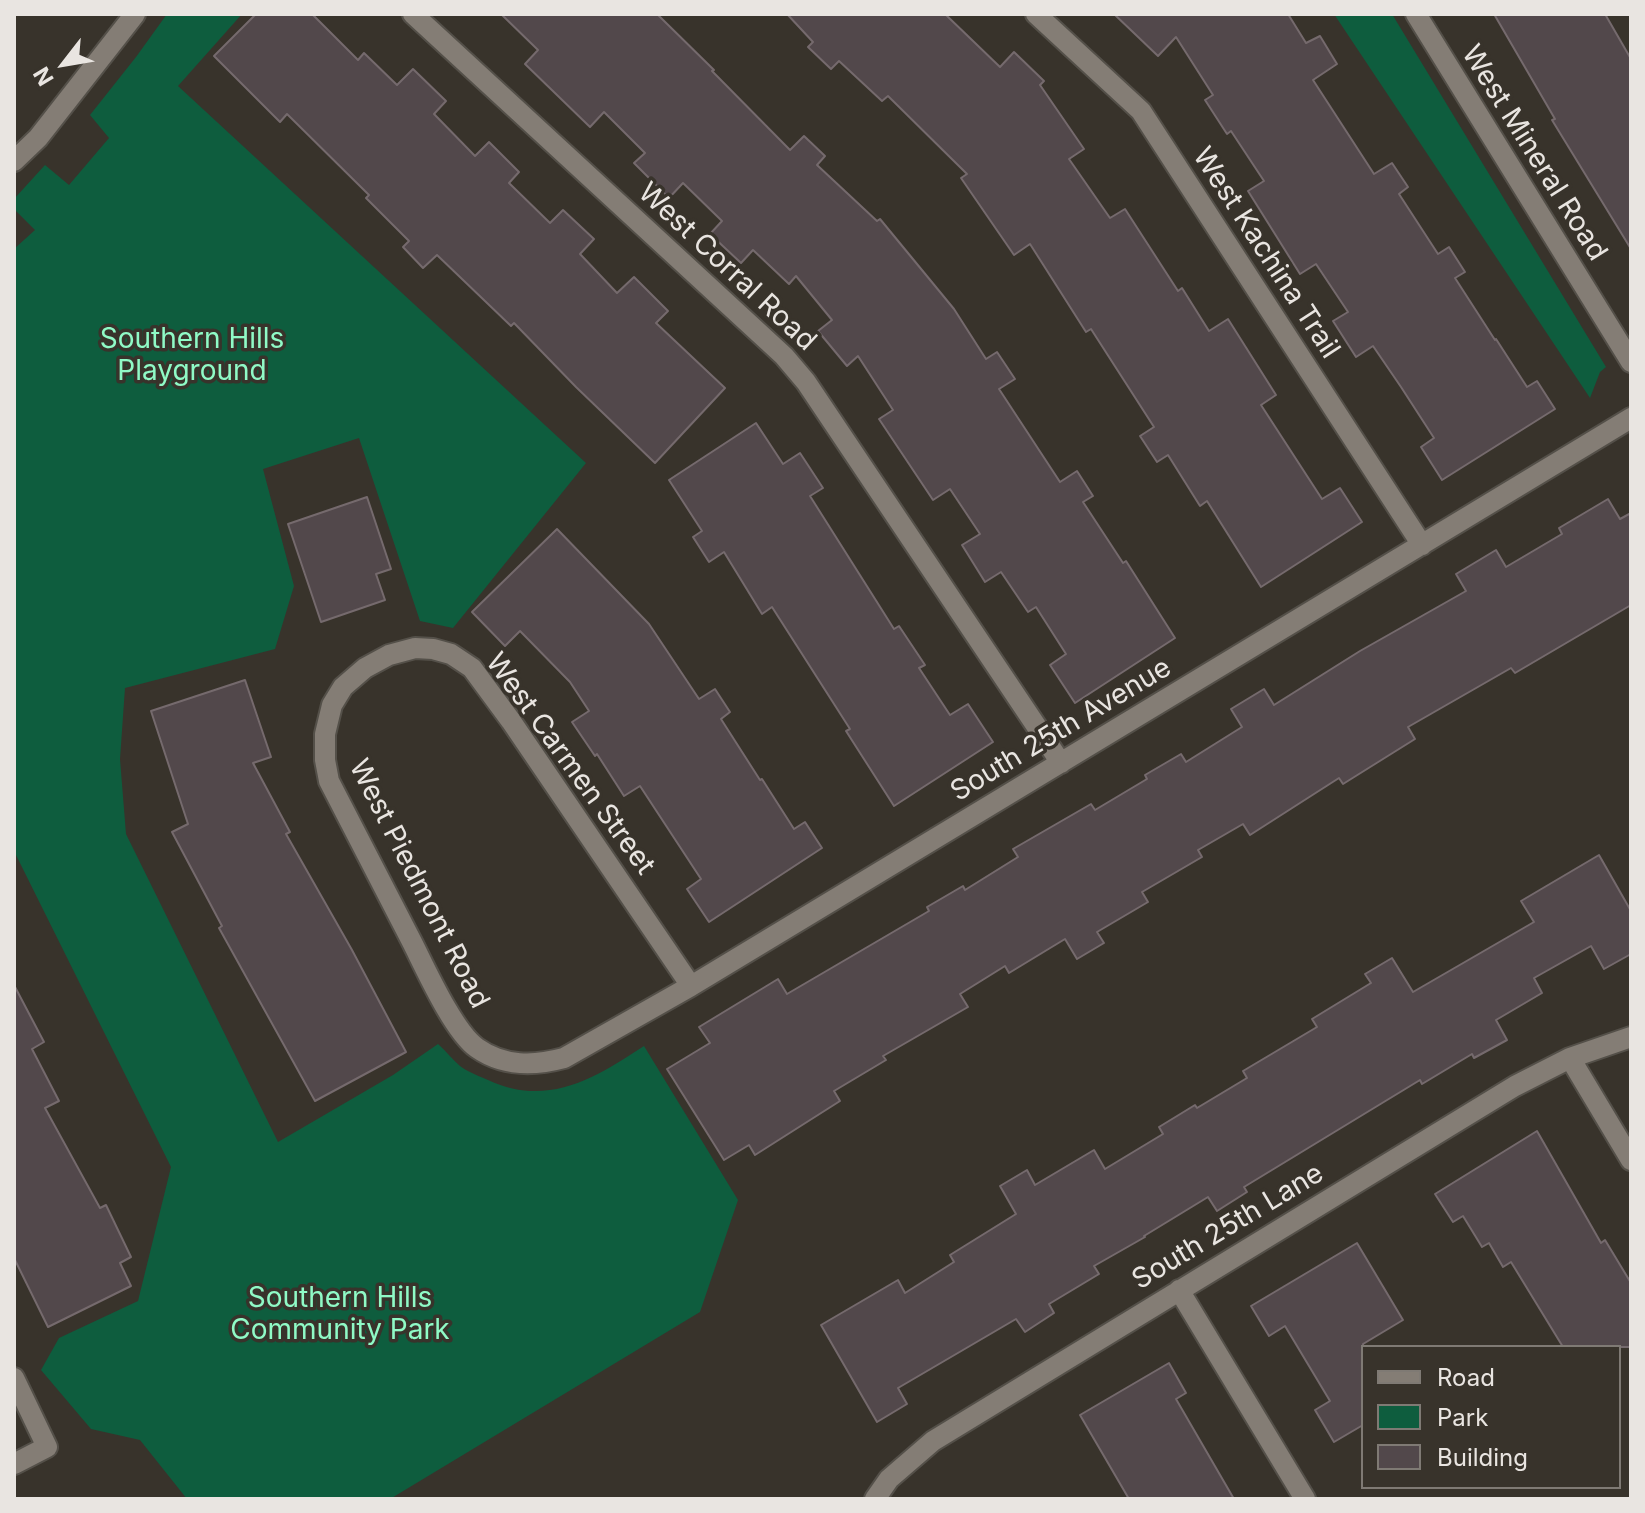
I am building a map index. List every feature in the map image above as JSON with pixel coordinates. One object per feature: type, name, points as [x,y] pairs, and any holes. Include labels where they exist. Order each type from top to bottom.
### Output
[{"type":"street","points":[[14,161],[38,138],[135,14]]},
{"type":"street","name":"West Corral Road","points":[[413,14],[784,356],[806,382],[1061,763]]},
{"type":"street","name":"West Kachina Trail","points":[[1036,14],[1141,111],[1422,545]]},
{"type":"street","name":"West Mineral Road","points":[[1416,14],[1631,362]]},
{"type":"street","name":"South 25th Avenue","points":[[511,1064],[545,1063],[564,1058],[691,986],[1631,418]]},
{"type":"street","name":"West Carmen Street","points":[[365,668],[389,655],[415,648],[451,654],[472,668],[691,986]]},
{"type":"street","name":"West Piedmont Road","points":[[365,668],[343,687],[332,705],[325,734],[329,781],[434,985],[460,1028],[474,1046],[511,1064]]},
{"type":"street","name":"South 25th Lane","points":[[875,1499],[889,1479],[933,1441],[1179,1290],[1515,1086],[1570,1058],[1631,1037]]},
{"type":"street","points":[[1570,1058],[1631,1160]]},
{"type":"street","points":[[1179,1290],[1305,1499]]},
{"type":"street","points":[[14,1378],[47,1447],[14,1464]]},
{"type":"green space","name":"Southern Hills Community Park","points":[[167,14],[242,14],[178,86],[586,463],[453,628],[420,621],[359,438],[263,469],[294,586],[275,649],[125,688],[120,759],[126,834],[278,1142],[393,1075],[438,1044],[470,1072],[510,1088],[531,1091],[570,1086],[607,1069],[644,1046],[738,1200],[700,1312],[390,1499],[187,1499],[140,1440],[91,1429],[41,1370],[59,1338],[138,1301],[171,1167],[14,851],[14,249],[35,230],[14,209],[14,199],[45,165],[69,185],[109,138],[90,115]]},
{"type":"green space","points":[[1334,14],[1392,14],[1606,367],[1600,372],[1590,398]]},
{"type":"building","points":[[256,14],[312,14],[358,60],[364,53],[397,85],[413,69],[446,101],[434,114],[475,156],[489,142],[519,172],[509,183],[550,223],[563,210],[594,239],[580,254],[617,293],[634,277],[668,311],[656,323],[725,388],[655,463],[514,323],[511,326],[437,255],[423,268],[403,247],[409,241],[366,198],[369,195],[287,114],[280,122],[214,56]]},
{"type":"building","points":[[501,14],[657,14],[790,150],[804,136],[825,156],[817,165],[877,221],[880,219],[954,309],[986,359],[997,352],[1015,379],[999,389],[1060,482],[1077,471],[1093,496],[1083,502],[1123,563],[1126,561],[1175,638],[1075,703],[1050,665],[1066,654],[1036,607],[1028,612],[1001,572],[985,582],[962,545],[980,534],[950,489],[933,500],[879,419],[893,410],[858,356],[847,366],[818,331],[832,320],[796,276],[789,284],[753,250],[741,263],[710,234],[722,221],[683,183],[669,198],[634,163],[645,153],[604,112],[590,127],[525,64],[538,50]]},
{"type":"building","points":[[787,14],[945,14],[1000,67],[1014,52],[1044,81],[1040,85],[1084,149],[1069,159],[1110,218],[1125,209],[1178,291],[1182,288],[1209,331],[1228,319],[1276,395],[1261,405],[1322,499],[1340,488],[1362,522],[1261,587],[1207,501],[1200,506],[1168,455],[1157,462],[1140,436],[1154,427],[1091,329],[1086,332],[1030,244],[1014,255],[961,178],[967,174],[888,96],[882,101],[839,61],[831,69],[808,47],[813,42]]},
{"type":"building","points":[[1114,14],[1288,14],[1306,43],[1320,36],[1337,64],[1313,80],[1374,174],[1392,163],[1408,187],[1399,194],[1438,254],[1449,247],[1465,272],[1455,278],[1495,340],[1527,387],[1537,381],[1555,409],[1442,480],[1421,447],[1434,438],[1401,387],[1373,346],[1356,357],[1333,321],[1348,312],[1316,264],[1300,274],[1248,191],[1264,181],[1231,131],[1227,134],[1205,100],[1213,95],[1176,37],[1158,56]]},
{"type":"building","points":[[1494,14],[1605,14],[1631,59],[1631,249],[1552,120],[1555,119]]},
{"type":"building","points":[[756,423],[783,464],[800,453],[823,488],[810,496],[894,629],[899,626],[925,665],[919,668],[950,715],[968,704],[993,742],[894,806],[846,731],[850,729],[772,607],[762,614],[724,552],[709,562],[693,537],[702,531],[669,480]]},
{"type":"building","points":[[367,497],[391,569],[376,574],[385,600],[321,622],[288,524]]},
{"type":"building","points":[[1608,499],[1620,519],[1631,513],[1631,605],[1515,673],[1511,668],[1408,727],[1415,739],[1343,784],[1339,778],[1250,835],[1243,824],[1198,850],[1202,857],[1142,892],[1148,902],[1097,932],[1104,943],[1077,959],[1065,939],[1009,973],[1005,966],[960,994],[968,1007],[883,1056],[886,1060],[834,1091],[840,1101],[755,1155],[749,1145],[724,1160],[667,1069],[710,1043],[699,1027],[778,979],[787,994],[929,911],[927,907],[963,886],[965,890],[1018,857],[1013,849],[1091,804],[1095,810],[1181,754],[1186,762],[1242,727],[1231,709],[1264,689],[1274,705],[1360,651],[1466,591],[1456,574],[1496,550],[1506,567],[1562,534],[1559,528]]},
{"type":"building","points":[[557,529],[649,624],[699,699],[715,689],[730,712],[721,719],[760,780],[794,829],[805,822],[822,848],[709,922],[687,889],[701,879],[640,786],[624,796],[572,722],[589,711],[570,682],[520,631],[505,646],[472,612]]},
{"type":"building","points":[[245,680],[271,757],[253,763],[290,832],[286,834],[406,1052],[315,1101],[219,928],[222,926],[172,832],[188,824],[151,711]]},
{"type":"building","points":[[1599,855],[1631,911],[1631,954],[1604,969],[1591,946],[1534,978],[1542,993],[1496,1020],[1507,1040],[1474,1058],[1472,1054],[1422,1084],[1420,1080],[1244,1187],[1247,1192],[1217,1211],[1208,1197],[1094,1266],[1099,1274],[1049,1304],[1054,1313],[1025,1332],[1016,1319],[898,1388],[907,1404],[877,1422],[821,1325],[898,1280],[905,1293],[954,1262],[950,1255],[1016,1214],[1000,1186],[1027,1170],[1035,1185],[1094,1150],[1105,1169],[1163,1134],[1159,1127],[1247,1078],[1243,1071],[1317,1027],[1312,1019],[1371,983],[1365,974],[1392,958],[1413,992],[1534,922],[1521,901]]},
{"type":"building","points":[[14,985],[44,1042],[32,1049],[59,1101],[45,1108],[100,1208],[106,1205],[131,1257],[120,1263],[131,1286],[48,1327],[14,1258]]},
{"type":"building","points":[[1537,1131],[1601,1243],[1605,1240],[1631,1283],[1631,1347],[1562,1345],[1511,1262],[1503,1267],[1489,1243],[1482,1247],[1463,1216],[1453,1222],[1435,1194]]},
{"type":"building","points":[[1357,1243],[1403,1320],[1361,1345],[1361,1426],[1334,1442],[1315,1410],[1330,1401],[1285,1326],[1269,1336],[1251,1306]]},
{"type":"building","points":[[1169,1363],[1186,1393],[1176,1399],[1234,1499],[1129,1499],[1080,1415]]},
{"type":"park label","name":"Southern Hills Playground","points":[[192,356]]}]
